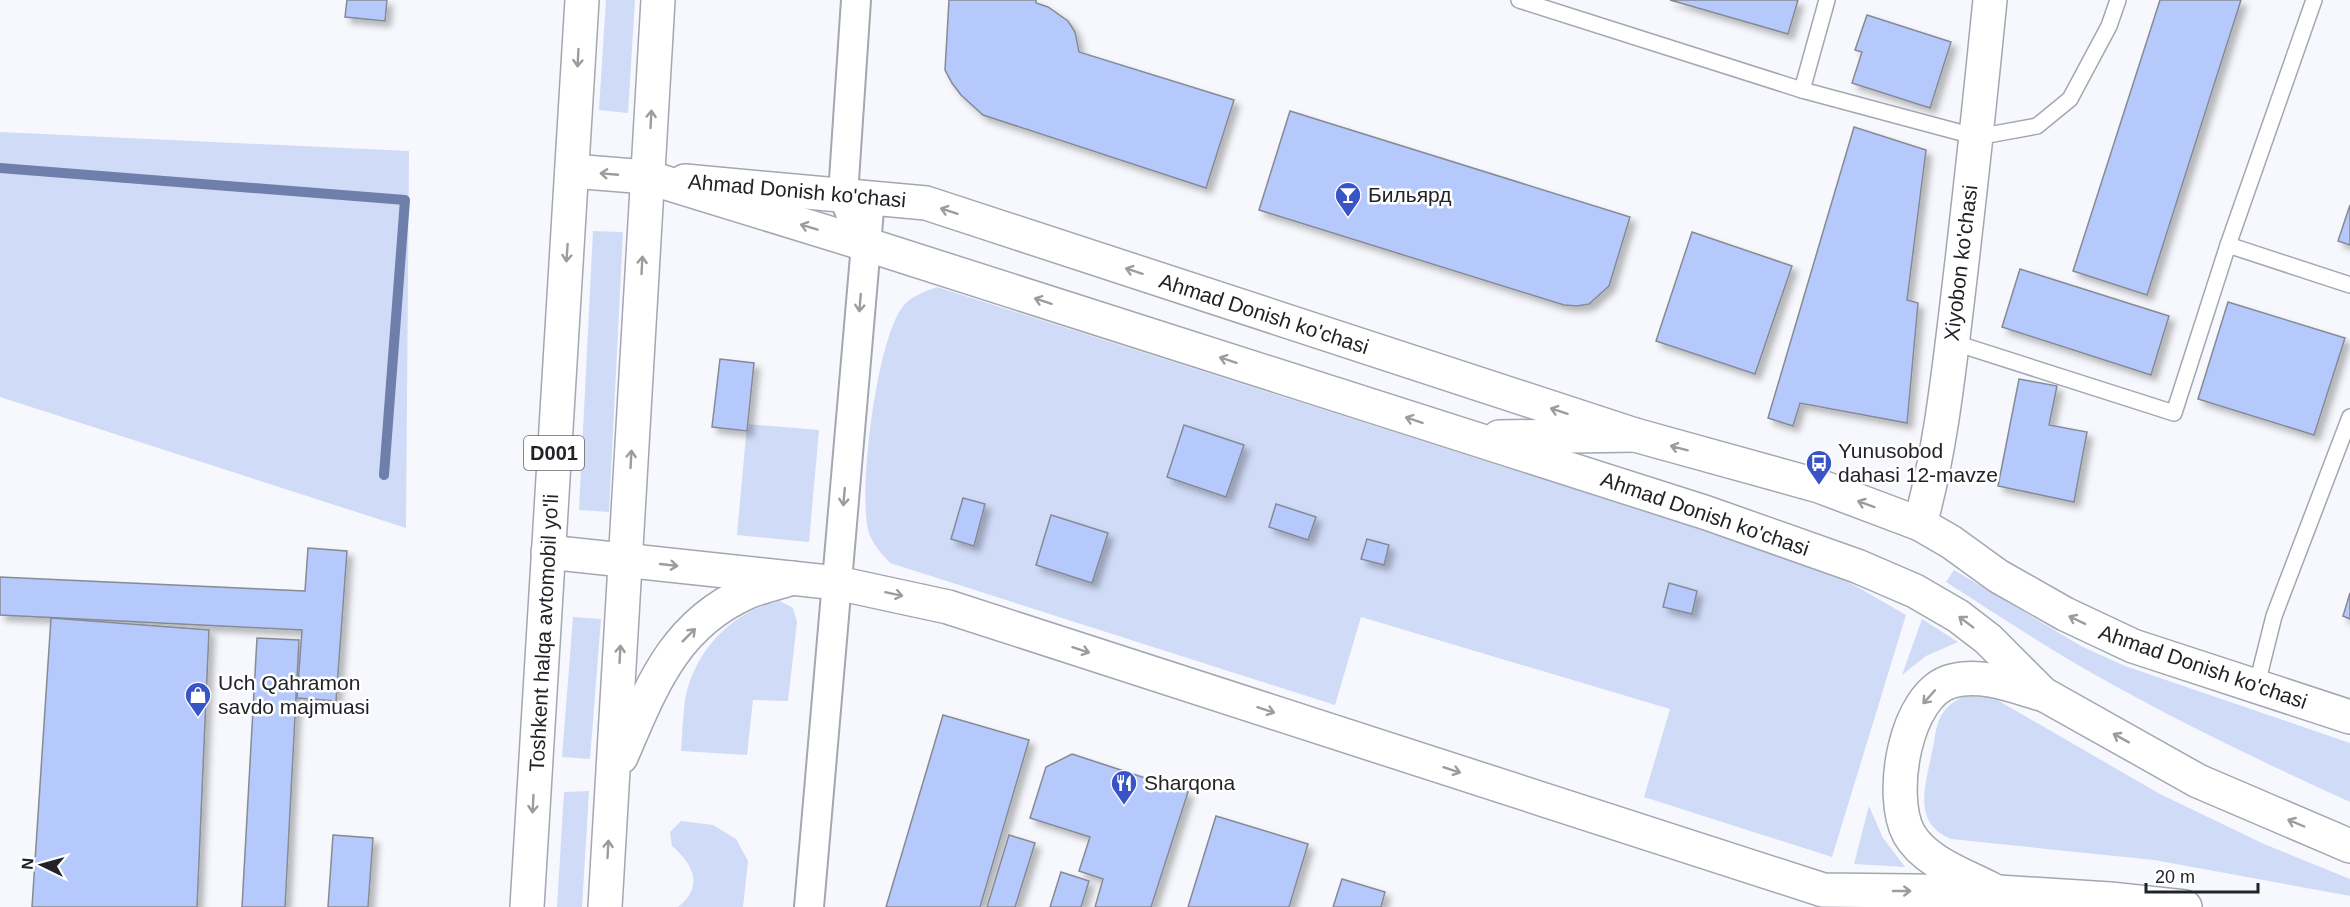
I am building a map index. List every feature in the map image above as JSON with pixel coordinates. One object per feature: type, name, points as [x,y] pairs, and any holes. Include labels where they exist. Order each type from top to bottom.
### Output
[{"type":"main road","name":"Toshkent halqa avtomobil yo'li","points":[[527,907],[582,0]]},
{"type":"main road","points":[[605,907],[658,0]]},
{"type":"main road","name":"Xiyobon ko'chasi","points":[[1920,524],[1933,478],[1952,342],[1977,137],[1990,0]]},
{"type":"main road","points":[[572,171],[647,177]]},
{"type":"main road","name":"Ahmad Donish ko'chasi","points":[[647,177],[926,203],[1635,435],[1819,486],[1920,524],[1951,542],[1998,576],[2091,627],[2133,646],[2350,717]]},
{"type":"main road","name":"Ahmad Donish ko'chasi","points":[[647,177],[865,244],[1707,513],[1857,566],[1915,591],[1958,616],[1988,639],[2043,694]]},
{"type":"main road","points":[[1470,437],[1635,435]]},
{"type":"main road","name":"Ahmad Donish ko'chasi","points":[[548,552],[837,583],[948,607],[1827,899],[1872,907]]},
{"type":"main road","points":[[612,778],[658,675],[682,640],[712,612],[749,592],[792,578]]},
{"type":"main road","name":"Ahmad Donish ko'chasi","points":[[1998,892],[1932,858],[1909,834],[1899,802],[1904,757],[1916,715],[1927,697],[1950,682],[1967,678],[1987,680],[2043,694],[2198,781],[2350,846]]},
{"type":"main road","name":"Ahmad Donish ko'chasi","points":[[1827,899],[1947,899],[1998,892],[2110,899],[2185,907]]},
{"type":"street","points":[[809,907],[865,244],[856,197],[856,0]]},
{"type":"lane","points":[[1519,0],[1802,90],[1977,137],[2037,126],[2070,99],[2109,26],[2118,0]]},
{"type":"lane","points":[[1802,90],[1827,0]]},
{"type":"lane","points":[[1952,342],[2174,413],[2228,246],[2314,0]]},
{"type":"lane","points":[[2228,246],[2350,285]]},
{"type":"lane","points":[[2256,688],[2274,616],[2350,417]]},
{"type":"shaded area","points":[[606,0],[635,0],[628,113],[599,110]]},
{"type":"shaded area","points":[[0,132],[409,151],[406,528],[0,397]]},
{"type":"shaded area","points":[[593,231],[623,232],[609,512],[579,510]]},
{"type":"shaded area","points":[[937,287],[1828,570],[1906,615],[1832,857],[1644,797],[1670,709],[1361,617],[1335,705],[890,563],[878,549],[869,533],[866,514],[868,452],[878,379],[895,320],[905,304],[916,296]]},
{"type":"shaded area","points":[[747,424],[819,430],[809,542],[737,535]]},
{"type":"shaded area","points":[[1954,570],[2081,646],[2125,666],[2350,743],[2350,802],[2203,732],[2073,662],[1946,582]]},
{"type":"shaded area","points":[[780,601],[793,608],[797,622],[788,701],[753,700],[747,755],[681,751],[685,700],[697,665],[706,650],[731,624],[746,614]]},
{"type":"shaded area","points":[[573,617],[601,619],[590,759],[562,757]]},
{"type":"shaded area","points":[[1922,619],[1958,642],[1926,656],[1902,675]]},
{"type":"shaded area","points":[[1971,694],[1987,694],[2160,794],[2264,844],[2350,879],[2350,896],[2154,860],[1951,839],[1938,832],[1930,823],[1924,802],[1925,789],[1939,720],[1950,705]]},
{"type":"shaded area","points":[[589,791],[582,907],[557,907],[564,792]]},
{"type":"shaded area","points":[[1869,806],[1883,838],[1905,867],[1854,864]]},
{"type":"shaded area","points":[[681,821],[713,825],[736,839],[748,861],[743,907],[678,907],[691,892],[693,884],[690,868],[672,846],[670,832]]},
{"type":"building","points":[[347,0],[387,0],[385,21],[345,17]]},
{"type":"building","points":[[949,0],[1036,0],[1036,3],[1048,7],[1068,21],[1075,32],[1079,52],[1234,100],[1206,188],[983,115],[961,95],[945,70]]},
{"type":"building","points":[[1670,0],[1798,0],[1788,34]]},
{"type":"building","points":[[2160,0],[2241,0],[2147,295],[2073,271]]},
{"type":"building","points":[[1867,15],[1951,42],[1930,108],[1852,83],[1862,52],[1855,50]]},
{"type":"building","points":[[1290,111],[1630,217],[1609,286],[1589,304],[1564,305],[1259,210]]},
{"type":"building","points":[[1854,127],[1926,150],[1907,300],[1918,303],[1907,423],[1800,403],[1793,426],[1768,418]]},
{"type":"building","points":[[2350,205],[2350,245],[2338,241]]},
{"type":"building","points":[[1692,232],[1792,266],[1755,374],[1656,341]]},
{"type":"building","points":[[2020,269],[2169,316],[2151,375],[2002,327]]},
{"type":"building","points":[[2228,302],[2345,338],[2314,435],[2198,399]]},
{"type":"building","points":[[720,359],[754,363],[747,431],[712,427]]},
{"type":"building","points":[[2019,379],[2057,386],[2049,425],[2087,432],[2074,502],[1998,486]]},
{"type":"building","points":[[1184,425],[1244,445],[1226,497],[1167,477]]},
{"type":"building","points":[[963,498],[985,504],[974,546],[951,539]]},
{"type":"building","points":[[1276,504],[1316,517],[1308,540],[1269,527]]},
{"type":"building","points":[[1051,515],[1108,533],[1092,583],[1036,565]]},
{"type":"building","points":[[1367,539],[1389,545],[1384,565],[1361,559]]},
{"type":"building","points":[[308,548],[347,551],[336,701],[297,698],[302,630],[0,615],[0,577],[305,591]]},
{"type":"building","points":[[1669,583],[1697,591],[1692,614],[1663,607]]},
{"type":"building","points":[[2350,593],[2350,619],[2343,616]]},
{"type":"building","points":[[51,618],[209,630],[197,907],[32,907]]},
{"type":"building","points":[[257,638],[299,640],[285,907],[242,907]]},
{"type":"building","points":[[943,715],[1029,740],[980,907],[886,907]]},
{"type":"building","points":[[1072,754],[1188,792],[1151,907],[1095,907],[1103,879],[1079,871],[1090,837],[1030,818],[1046,767]]},
{"type":"building","points":[[1216,816],[1308,844],[1289,907],[1188,907]]},
{"type":"building","points":[[333,835],[373,838],[368,907],[328,907]]},
{"type":"building","points":[[1009,835],[1035,843],[1015,907],[987,907]]},
{"type":"building","points":[[1061,872],[1089,881],[1081,907],[1050,907]]},
{"type":"building","points":[[1342,879],[1385,892],[1381,907],[1333,907]]},
{"type":"waterway","points":[[0,168],[405,200],[384,475]]},
{"type":"place","name":"Бильярд","points":[[1348,218]]},
{"type":"place","name":"Yunusobod dahasi 12-mavze","points":[[1819,486]]},
{"type":"place","name":"Uch Qahramon savdo majmuasi","points":[[198,718]]},
{"type":"place","name":"Sharqona","points":[[1124,806]]}]
